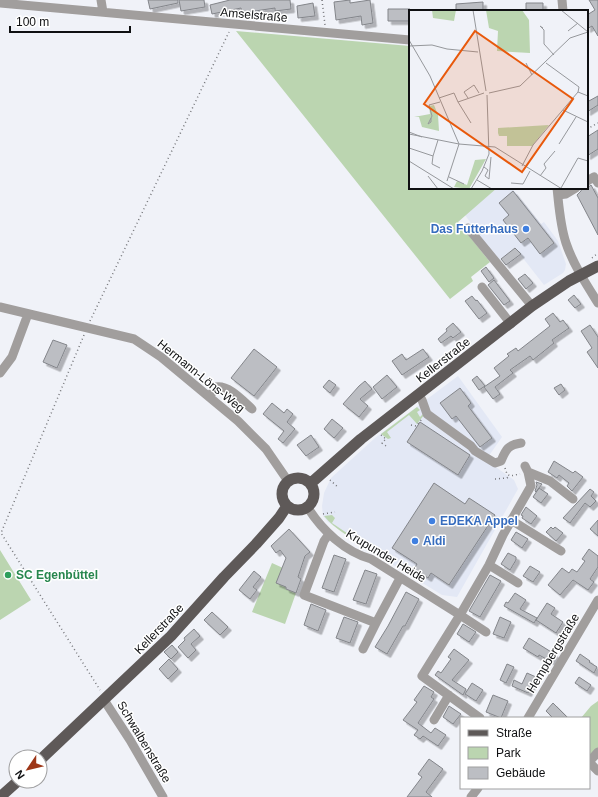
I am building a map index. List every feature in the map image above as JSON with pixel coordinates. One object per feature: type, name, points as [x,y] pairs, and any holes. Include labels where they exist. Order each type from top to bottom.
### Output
[{"type":"main road","name":"Kellerstraße","points":[[311,483],[361,439],[532,306],[569,281],[582,275],[594,262]]},
{"type":"main road","points":[[294,478],[300,478],[306,479],[311,483],[315,491],[314,501],[303,511],[291,510],[287,506],[282,496],[282,490],[288,481],[294,478]]},
{"type":"main road","name":"Kellerstraße","points":[[48,752],[171,636],[224,577],[266,534],[287,506]]},
{"type":"main road","points":[[0,797],[9,789]]},
{"type":"street","points":[[101,0],[103,12]]},
{"type":"street","points":[[562,0],[563,10]]},
{"type":"street","name":"Amselstraße","points":[[0,3],[409,40]]},
{"type":"street","points":[[588,180],[594,176],[598,183]]},
{"type":"street","points":[[574,189],[566,194],[558,191],[561,222],[566,242],[575,263],[598,303]]},
{"type":"street","points":[[468,228],[532,306]]},
{"type":"street","points":[[482,287],[510,324]]},
{"type":"street","name":"Hermann-Löns-Weg","points":[[0,307],[134,339],[161,357],[238,421],[266,448],[288,481]]},
{"type":"street","points":[[0,373],[12,357],[28,314]]},
{"type":"street","points":[[208,397],[216,387],[222,386],[227,388],[252,409]]},
{"type":"street","points":[[419,395],[427,414],[471,446],[475,451],[495,463],[501,461],[507,448],[521,443]]},
{"type":"street","points":[[526,469],[550,481],[573,499]]},
{"type":"street","points":[[479,717],[422,676],[489,565],[511,520],[531,486],[526,469]]},
{"type":"street","name":"Krupunder Heide","points":[[308,508],[320,526],[361,557],[370,559],[486,632]]},
{"type":"street","points":[[511,520],[561,551]]},
{"type":"street","points":[[329,534],[324,541],[304,595],[376,623]]},
{"type":"street","points":[[489,565],[518,583]]},
{"type":"street","points":[[363,649],[400,578]]},
{"type":"street","name":"Hempbergstraße","points":[[529,717],[598,600]]},
{"type":"street","points":[[434,720],[449,696]]},
{"type":"street","name":"Schwalbenstraße","points":[[104,700],[130,740],[163,797]]},
{"type":"street","points":[[590,761],[598,752]]},
{"type":"street","points":[[590,763],[598,771]]},
{"type":"street","points":[[471,797],[477,789]]},
{"type":"path","points":[[322,0],[326,33]]},
{"type":"path","points":[[104,700],[99,689],[1,533],[87,328],[232,25]]},
{"type":"path","points":[[588,128],[598,123]]},
{"type":"path","points":[[594,262],[598,253]]},
{"type":"path","points":[[410,425],[416,426],[427,414]]},
{"type":"path","points":[[379,434],[386,440],[382,443]]},
{"type":"path","points":[[379,440],[386,446]]},
{"type":"path","points":[[501,461],[509,476]]},
{"type":"path","points":[[495,479],[507,478],[526,469]]},
{"type":"path","points":[[330,480],[339,488]]},
{"type":"path","points":[[321,514],[335,512]]},
{"type":"shaded area","points":[[496,189],[513,189],[541,224],[544,222],[558,241],[566,264],[565,270],[563,273],[544,285],[515,248],[498,261],[465,215]]},
{"type":"shaded area","points":[[458,376],[502,437],[486,460],[514,480],[518,489],[457,597],[442,595],[369,550],[328,522],[323,516],[322,506],[324,493],[331,478],[375,438]]},
{"type":"green space","points":[[236,31],[409,46],[409,189],[496,189],[458,222],[490,262],[471,277],[473,281],[450,299]]},
{"type":"green space","points":[[417,407],[420,410],[417,412],[420,417],[423,414],[424,415],[417,424],[409,415],[387,432],[391,438],[388,439],[381,434]]},
{"type":"green space","points":[[332,515],[335,518],[332,523],[369,548],[373,543],[371,550],[339,530],[324,516]]},
{"type":"green space","name":"SC Egenbüttel","points":[[0,550],[31,600],[0,620]]},
{"type":"green space","points":[[272,563],[283,568],[286,589],[296,593],[285,624],[252,612]]},
{"type":"green space","points":[[598,701],[598,759],[590,762],[590,717],[582,717],[591,706]]},
{"type":"building","points":[[148,0],[178,0],[178,3],[150,9]]},
{"type":"building","points":[[179,0],[204,0],[205,7],[181,11]]},
{"type":"building","points":[[230,0],[290,0],[291,9],[275,11],[275,8],[242,13],[241,8],[212,14],[210,5]]},
{"type":"building","points":[[350,0],[350,3],[370,0],[373,23],[362,25],[361,16],[336,20],[334,2]]},
{"type":"building","points":[[589,0],[598,0],[598,36],[592,26],[588,28],[588,14],[595,10]]},
{"type":"building","points":[[483,2],[483,10],[456,10],[456,4]]},
{"type":"building","points":[[313,3],[315,16],[298,18],[297,6]]},
{"type":"building","points":[[526,3],[543,3],[543,10],[526,10]]},
{"type":"building","points":[[388,9],[410,9],[409,21],[388,21]]},
{"type":"building","points":[[598,96],[598,105],[588,111],[588,101]]},
{"type":"building","points":[[598,130],[598,149],[588,155],[588,136]]},
{"type":"building","points":[[591,185],[598,198],[598,235],[577,195],[582,189],[588,189]]},
{"type":"building","name":"Das Futterhaus","points":[[513,191],[554,243],[540,254],[528,238],[521,243],[503,220],[509,215],[499,203]]},
{"type":"building","points":[[515,248],[521,254],[506,265],[501,259]]},
{"type":"building","points":[[486,267],[494,278],[489,282],[481,271]]},
{"type":"building","points":[[525,274],[533,283],[526,289],[518,279]]},
{"type":"building","points":[[494,280],[510,301],[504,305],[488,285]]},
{"type":"building","points":[[574,295],[581,304],[575,308],[568,300]]},
{"type":"building","points":[[472,296],[487,313],[479,319],[465,301]]},
{"type":"building","points":[[553,313],[560,322],[563,320],[569,328],[552,340],[554,343],[533,360],[530,356],[510,370],[513,373],[495,387],[500,394],[493,399],[484,387],[500,376],[494,368],[509,356],[507,354],[516,348],[518,351],[550,326],[545,319]]},
{"type":"building","points":[[453,323],[461,332],[453,338],[451,336],[441,343],[438,339]]},
{"type":"building","points":[[590,325],[598,337],[598,368],[587,352],[592,348],[581,331]]},
{"type":"building","points":[[53,340],[67,345],[57,368],[43,362]]},
{"type":"building","points":[[254,349],[277,367],[254,396],[231,378]]},
{"type":"building","points":[[423,349],[429,357],[402,375],[392,361],[402,354],[406,360]]},
{"type":"building","points":[[387,375],[397,387],[382,399],[373,387]]},
{"type":"building","points":[[477,376],[485,386],[479,390],[472,380]]},
{"type":"building","points":[[329,380],[336,385],[330,393],[323,387]]},
{"type":"building","points":[[365,381],[372,389],[360,399],[368,406],[359,417],[343,404]]},
{"type":"building","points":[[561,384],[565,390],[559,395],[554,388]]},
{"type":"building","points":[[460,388],[471,403],[468,406],[492,438],[480,447],[456,416],[452,419],[440,403]]},
{"type":"building","points":[[272,403],[284,413],[287,409],[293,414],[287,422],[295,429],[283,443],[278,439],[284,431],[263,414]]},
{"type":"building","points":[[332,419],[343,428],[334,438],[324,429]]},
{"type":"building","points":[[420,422],[470,455],[458,475],[407,442]]},
{"type":"building","points":[[311,435],[319,447],[306,456],[297,445]]},
{"type":"building","points":[[554,461],[573,473],[575,471],[583,477],[572,491],[567,486],[569,483],[559,475],[557,478],[548,472]]},
{"type":"building","points":[[536,482],[542,484],[536,492],[537,485]]},
{"type":"building","points":[[434,483],[465,504],[469,498],[495,515],[449,585],[431,573],[428,578],[414,569],[417,564],[392,548]]},
{"type":"building","points":[[539,488],[548,494],[541,503],[533,497]]},
{"type":"building","points":[[590,489],[594,492],[591,496],[596,501],[590,507],[585,503],[570,523],[563,518]]},
{"type":"building","points":[[526,507],[537,516],[531,524],[522,518],[523,516],[521,515]]},
{"type":"building","points":[[598,520],[598,536],[590,529]]},
{"type":"building","points":[[551,527],[553,529],[555,527],[563,533],[556,541],[546,532]]},
{"type":"building","points":[[289,529],[310,552],[305,556],[298,577],[301,579],[296,593],[276,583],[286,558],[280,550],[276,553],[271,546]]},
{"type":"building","points":[[516,532],[528,539],[522,548],[511,540]]},
{"type":"building","points":[[589,549],[598,556],[598,567],[590,579],[594,582],[588,590],[573,580],[560,595],[548,585],[562,568],[569,573],[572,569],[577,572],[585,561],[582,559]]},
{"type":"building","points":[[508,553],[516,557],[516,560],[510,570],[501,564]]},
{"type":"building","points":[[334,555],[346,559],[334,592],[322,588]]},
{"type":"building","points":[[530,566],[540,572],[533,582],[523,576]]},
{"type":"building","points":[[365,570],[377,574],[366,604],[353,600]]},
{"type":"building","points":[[254,571],[261,577],[253,587],[257,590],[250,599],[239,590]]},
{"type":"building","points":[[490,575],[501,581],[480,617],[469,611]]},
{"type":"building","points":[[406,592],[419,599],[405,626],[403,626],[387,654],[375,647]]},
{"type":"building","points":[[515,593],[526,600],[520,609],[537,618],[534,623],[504,606]]},
{"type":"building","points":[[547,603],[555,608],[551,614],[563,622],[556,633],[536,620]]},
{"type":"building","points":[[311,604],[326,610],[318,631],[304,625]]},
{"type":"building","points":[[212,612],[228,627],[220,635],[204,620]]},
{"type":"building","points":[[344,617],[358,622],[350,643],[336,638]]},
{"type":"building","points":[[500,617],[511,622],[504,638],[493,634]]},
{"type":"building","points":[[463,624],[476,632],[469,642],[457,634]]},
{"type":"building","points":[[194,629],[200,636],[191,644],[196,650],[188,658],[178,647],[185,640],[184,638]]},
{"type":"building","points":[[529,638],[556,655],[552,662],[539,655],[538,657],[523,648]]},
{"type":"building","points":[[172,645],[178,652],[171,659],[164,652]]},
{"type":"building","points":[[454,649],[469,660],[452,680],[466,689],[463,695],[435,675],[438,671],[441,673],[451,659],[448,657]]},
{"type":"building","points":[[580,654],[597,667],[594,673],[576,661]]},
{"type":"building","points":[[169,659],[178,669],[168,679],[159,669]]},
{"type":"building","points":[[507,664],[514,667],[506,683],[500,680]]},
{"type":"building","points":[[527,673],[536,677],[528,693],[512,686],[514,680],[522,684]]},
{"type":"building","points":[[579,677],[591,685],[587,691],[575,683]]},
{"type":"building","points":[[472,683],[483,690],[476,701],[465,694]]},
{"type":"building","points":[[424,686],[434,692],[431,697],[434,699],[418,723],[431,733],[435,728],[446,735],[438,746],[423,736],[420,739],[414,735],[418,730],[403,720],[417,702],[414,700]]},
{"type":"building","points":[[493,695],[508,701],[501,717],[486,712]]},
{"type":"building","points":[[553,703],[567,717],[552,717],[546,711]]},
{"type":"building","points":[[449,706],[461,714],[453,724],[443,717]]},
{"type":"building","points":[[429,759],[443,769],[426,792],[432,797],[407,797],[422,777],[418,774]]},
{"type":"place","name":"Das Futterhaus","points":[[526,229]]},
{"type":"place","name":"EDEKA Appel","points":[[432,521]]},
{"type":"place","name":"Aldi","points":[[415,541]]},
{"type":"place","name":"SC Egenbüttel","points":[[8,575]]}]
